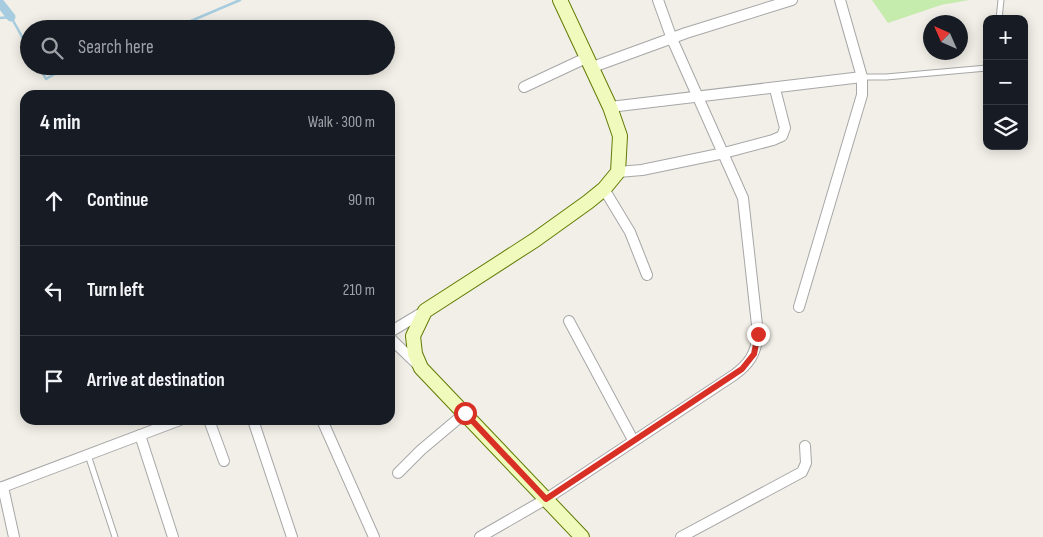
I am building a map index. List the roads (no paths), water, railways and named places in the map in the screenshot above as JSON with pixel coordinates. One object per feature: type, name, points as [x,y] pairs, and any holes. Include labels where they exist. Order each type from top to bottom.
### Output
[{"type":"main road","points":[[560,0],[610,107],[620,136],[621,150],[618,172],[604,189],[535,240],[425,311],[413,336],[415,354],[420,368],[582,537]]},
{"type":"street","points":[[480,537],[546,499],[742,369],[749,363],[757,346],[758,334],[747,220],[739,188],[672,39],[658,0]]},
{"type":"street","points":[[524,87],[588,63],[672,39],[792,0]]},
{"type":"street","points":[[799,307],[860,105],[862,77],[840,0]]},
{"type":"street","points":[[610,107],[775,89],[862,77]]},
{"type":"street","points":[[618,172],[642,170],[724,153],[782,136],[785,128],[775,89]]},
{"type":"street","points":[[604,189],[630,232],[647,275]]},
{"type":"street","points":[[395,329],[425,311]]},
{"type":"street","points":[[569,321],[633,440]]},
{"type":"street","points":[[395,343],[420,368]]},
{"type":"street","points":[[398,473],[420,450],[465,413]]},
{"type":"street","points":[[14,537],[1,488],[167,425]]},
{"type":"street","points":[[211,425],[224,460]]},
{"type":"street","points":[[255,425],[292,537]]},
{"type":"street","points":[[324,425],[374,537]]},
{"type":"street","points":[[140,435],[173,537]]},
{"type":"street","points":[[681,537],[802,472],[806,463],[805,446]]},
{"type":"lane","points":[[1000,15],[1001,0]]},
{"type":"lane","points":[[862,77],[886,77],[983,68]]},
{"type":"lane","points":[[88,455],[115,537]]},
{"type":"waterway","points":[[193,20],[240,0]]},
{"type":"waterway","points":[[0,3],[11,17]]},
{"type":"waterway","points":[[0,18],[11,17],[20,33]]},
{"type":"waterway","points":[[44,75],[46,79],[53,75]]}]
